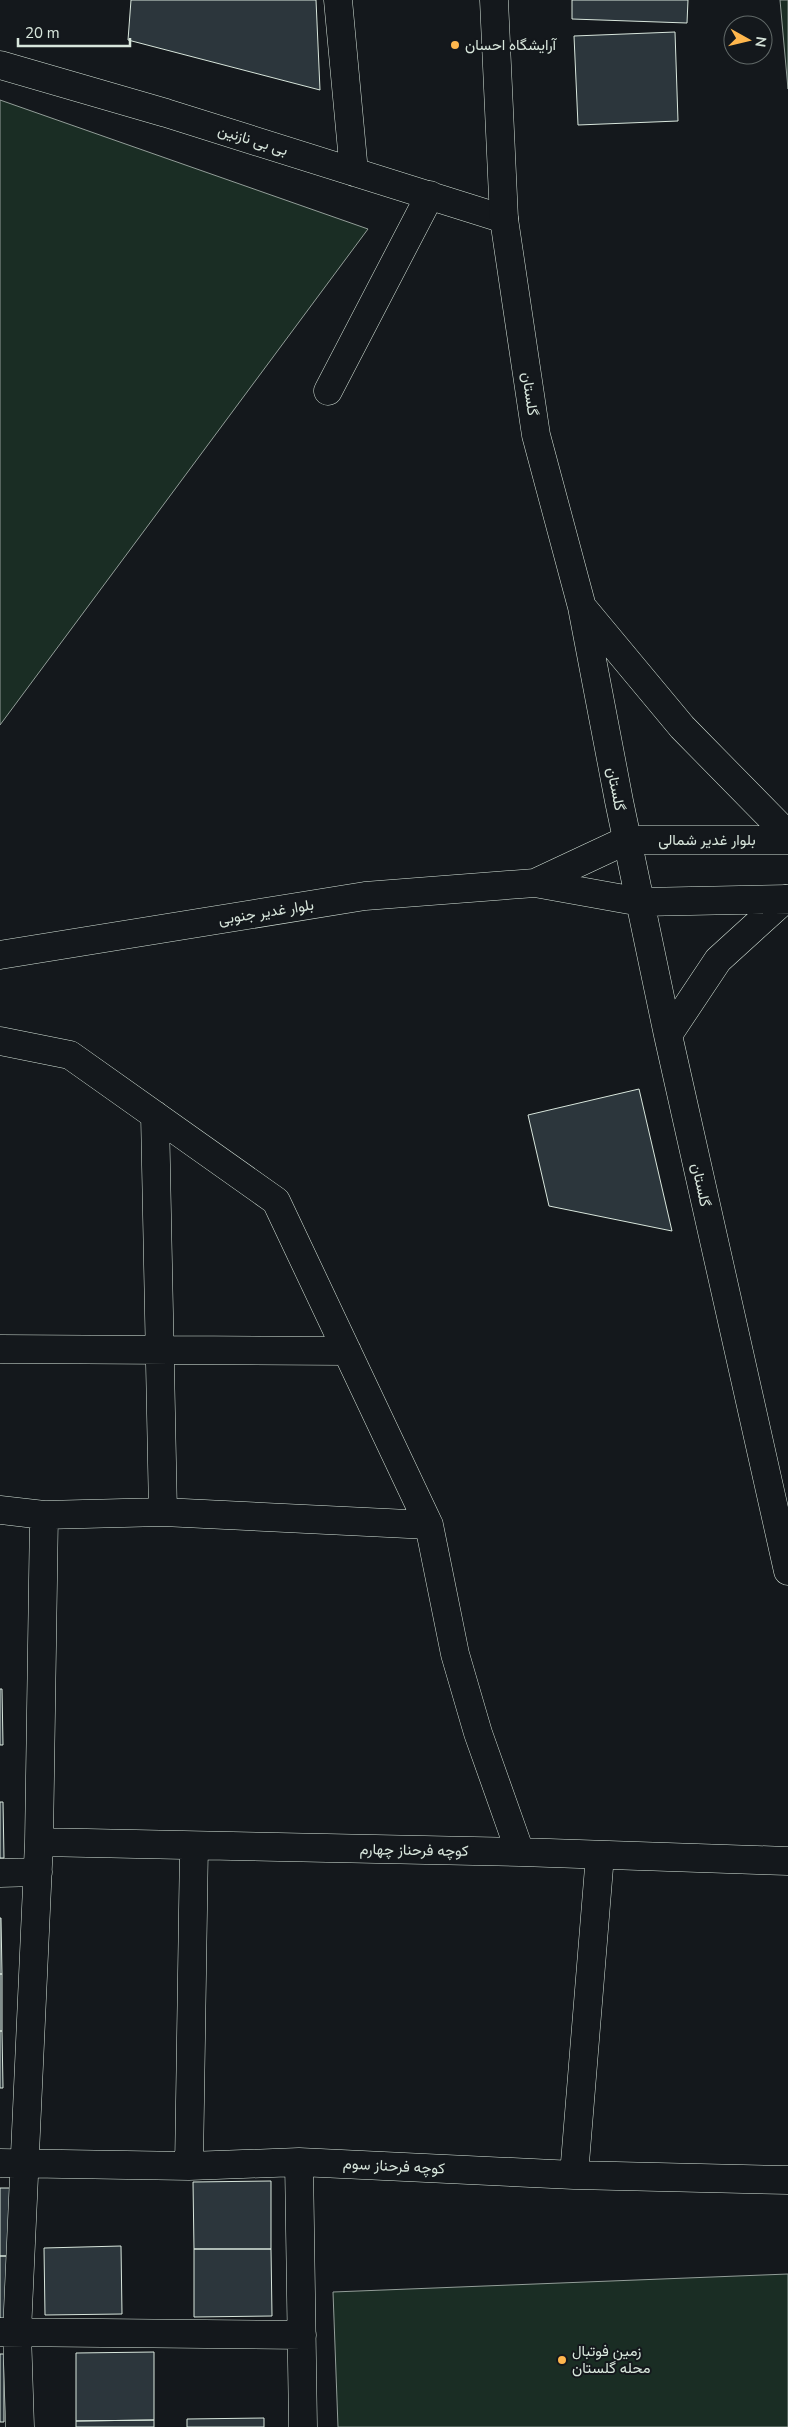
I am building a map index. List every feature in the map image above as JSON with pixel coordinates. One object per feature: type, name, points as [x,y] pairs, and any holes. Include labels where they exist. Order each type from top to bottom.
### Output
[{"type":"street","points":[[338,0],[354,172]]},
{"type":"street","name":"گلستان","points":[[494,0],[504,219],[536,435],[582,607],[627,840],[668,1035],[788,1571]]},
{"type":"street","name":"بی بی نازنین","points":[[0,65],[166,113],[504,219]]},
{"type":"street","points":[[328,391],[430,195]]},
{"type":"street","points":[[582,607],[682,728],[788,835]]},
{"type":"street","name":"بلوار غدیر شمالی","points":[[627,840],[788,840]]},
{"type":"street","name":"بلوار غدیر جنوبی","points":[[535,883],[627,840]]},
{"type":"street","name":"بلوار غدیر جنوبی","points":[[0,955],[365,896],[535,883],[641,902]]},
{"type":"street","points":[[641,902],[786,899]]},
{"type":"street","points":[[668,1035],[718,960],[786,899]]},
{"type":"street","points":[[0,1041],[70,1055],[276,1201],[429,1525],[455,1654],[478,1733],[520,1852]]},
{"type":"street","points":[[155,1115],[163,1512]]},
{"type":"street","points":[[0,1349],[346,1351]]},
{"type":"street","points":[[0,1510],[44,1515],[163,1512],[429,1525]]},
{"type":"street","points":[[20,2427],[8,2332],[12,2163],[38,1872],[44,1515]]},
{"type":"street","name":"کوچه فرحناز چهارم","points":[[39,1842],[520,1852],[788,1861]]},
{"type":"street","points":[[189,2166],[194,1846]]},
{"type":"street","points":[[574,2175],[600,1855]]},
{"type":"street","points":[[0,1873],[38,1872]]},
{"type":"street","points":[[299,2162],[303,2427]]},
{"type":"street","name":"کوچه فرحناز سوم","points":[[12,2163],[189,2166],[299,2162],[574,2175],[788,2180]]},
{"type":"street","points":[[8,2332],[302,2335]]},
{"type":"green space","points":[[780,0],[788,0],[788,89]]},
{"type":"green space","points":[[0,100],[368,229],[0,725]]},
{"type":"green space","name":"زمین فوتبال محله گلستان","points":[[788,2274],[788,2427],[338,2427],[333,2292]]},
{"type":"building","points":[[131,0],[316,0],[320,90],[128,40]]},
{"type":"building","points":[[572,0],[688,0],[687,23],[572,19]]},
{"type":"building","points":[[675,32],[678,121],[578,125],[574,36]]},
{"type":"building","points":[[639,1089],[672,1231],[549,1206],[528,1115]]},
{"type":"building","points":[[0,1689],[2,1689],[3,1745],[0,1745]]},
{"type":"building","points":[[0,1802],[3,1802],[4,1858],[0,1858]]},
{"type":"building","points":[[1,1918],[2,1974],[0,1974]]},
{"type":"building","points":[[0,1974],[2,1974],[2,2031],[0,2031]]},
{"type":"building","points":[[0,2031],[2,2031],[3,2088],[0,2088]]},
{"type":"building","points":[[271,2181],[271,2249],[194,2249],[193,2182]]},
{"type":"building","points":[[0,2188],[10,2188],[9,2256],[0,2256]]},
{"type":"building","points":[[121,2246],[122,2314],[45,2315],[44,2248]]},
{"type":"building","points":[[194,2249],[271,2249],[272,2316],[194,2317]]},
{"type":"building","points":[[0,2256],[9,2256],[7,2324],[0,2323]]},
{"type":"building","points":[[154,2352],[154,2420],[76,2421],[76,2353]]},
{"type":"building","points":[[0,2354],[4,2354],[4,2422],[0,2422]]},
{"type":"building","points":[[264,2418],[264,2427],[187,2427],[187,2419]]},
{"type":"building","points":[[154,2420],[154,2427],[76,2427],[76,2421]]},
{"type":"place","name":"آرایشگاه احسان","points":[[455,45]]},
{"type":"place","name":"زمین فوتبال محله گلستان","points":[[562,2360]]}]
